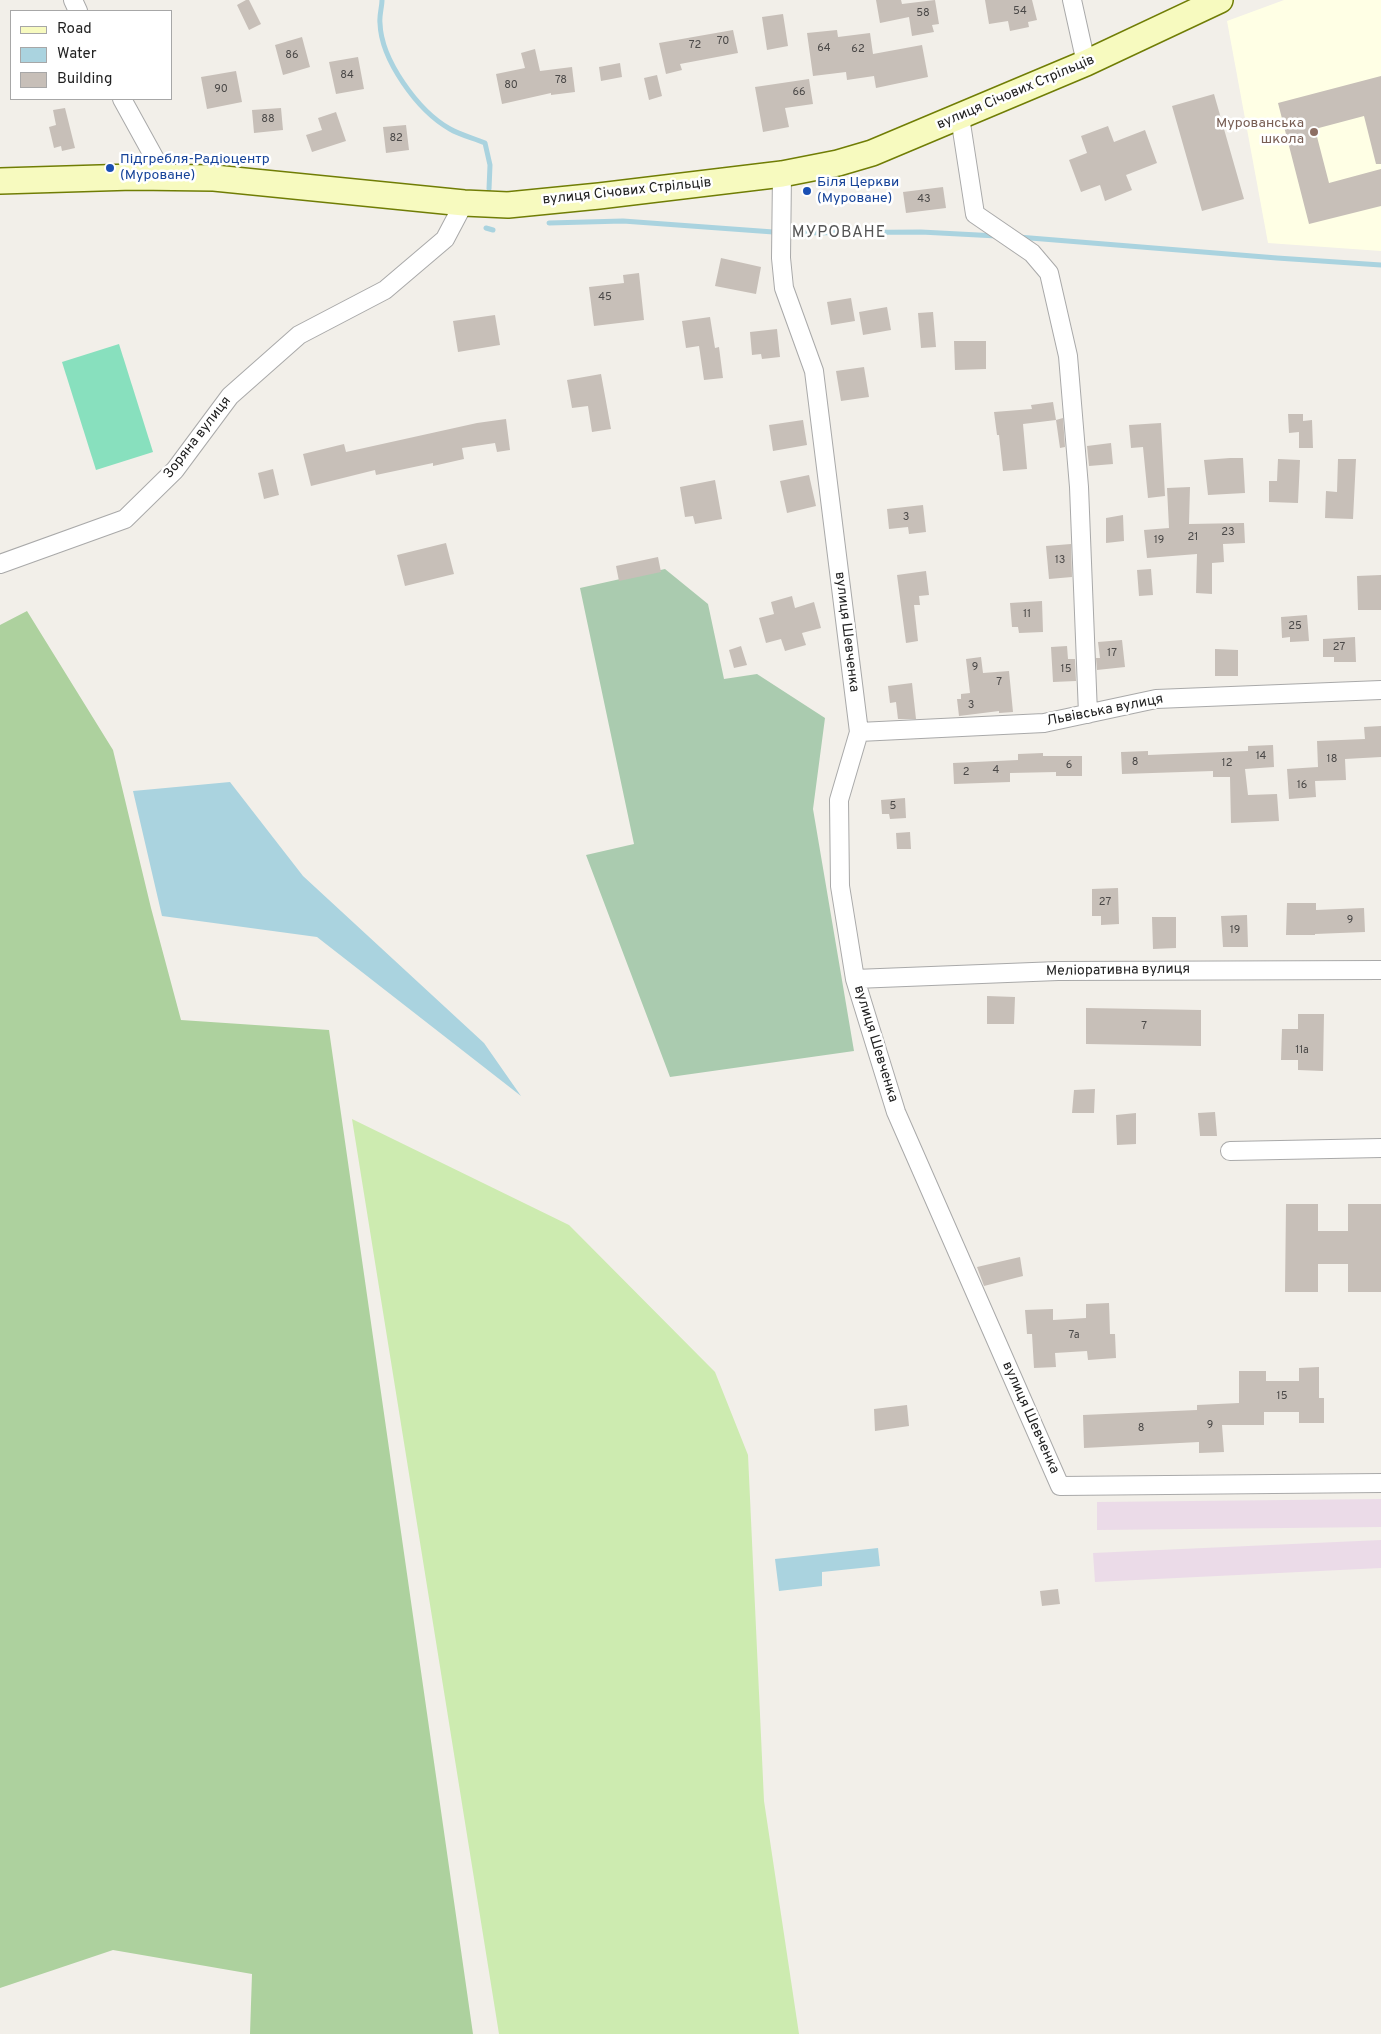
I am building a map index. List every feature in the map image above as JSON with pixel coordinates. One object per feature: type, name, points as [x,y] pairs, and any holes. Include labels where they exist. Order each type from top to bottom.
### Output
[{"type":"street","points":[[1072,0],[1086,64]]},
{"type":"street","name":"вулиця Січових Стрільців","points":[[0,180],[214,178],[464,203],[517,204],[782,174],[838,163],[872,153],[1086,64],[1220,0]]},
{"type":"street","points":[[123,100],[164,177]]},
{"type":"street","points":[[960,118],[975,214],[1032,252],[1049,273],[1068,356],[1079,486],[1088,714]]},
{"type":"street","name":"вулиця Шевченка","points":[[782,174],[781,258],[784,288],[814,371],[859,732],[839,800],[840,886],[855,979],[896,1112],[1060,1486],[1381,1483]]},
{"type":"street","name":"Зоряна вулиця","points":[[0,564],[125,519],[175,470],[230,396],[299,336],[385,290],[445,240],[464,203]]},
{"type":"street","name":"Львівська вулиця","points":[[859,732],[1044,723],[1156,699],[1381,690]]},
{"type":"street","name":"Меліоративна вулиця","points":[[855,979],[1058,970],[1381,970]]},
{"type":"street","points":[[1230,1151],[1381,1148]]},
{"type":"shaded area","name":"Мурованська школа","points":[[1284,0],[1381,0],[1381,251],[1268,243],[1227,21]]},
{"type":"shaded area","points":[[665,569],[708,604],[724,679],[757,674],[825,718],[813,809],[854,1051],[670,1077],[586,855],[634,844],[580,588]]},
{"type":"shaded area","points":[[1381,1499],[1381,1527],[1097,1530],[1097,1502]]},
{"type":"shaded area","points":[[1381,1540],[1381,1568],[1095,1582],[1093,1553]]},
{"type":"green space","points":[[119,344],[153,452],[96,470],[62,362]]},
{"type":"green space","points":[[27,611],[113,750],[151,908],[181,1020],[329,1030],[473,2034],[250,2034],[252,1974],[113,1950],[0,1988],[0,625]]},
{"type":"green space","points":[[352,1119],[569,1225],[715,1372],[748,1455],[764,1801],[799,2034],[499,2034]]},
{"type":"water","points":[[230,782],[303,876],[484,1043],[521,1096],[317,937],[162,916],[133,791]]},
{"type":"water","points":[[878,1548],[880,1566],[822,1572],[822,1586],[779,1591],[775,1559]]},
{"type":"building","points":[[249,0],[261,24],[249,30],[237,5]]},
{"type":"building","points":[[876,0],[901,0],[902,4],[935,0],[939,24],[932,25],[934,32],[912,36],[909,17],[880,23]]},
{"type":"building","points":[[985,0],[1032,0],[1037,20],[1028,22],[1029,27],[1010,31],[1008,21],[989,24]]},
{"type":"building","points":[[783,14],[788,46],[767,50],[762,17]]},
{"type":"building","points":[[733,30],[738,53],[680,64],[682,70],[666,74],[659,43]]},
{"type":"building","points":[[837,30],[838,37],[870,33],[873,54],[922,45],[928,77],[876,88],[874,76],[847,80],[846,72],[813,76],[807,33]]},
{"type":"building","points":[[302,37],[310,67],[283,75],[275,45]]},
{"type":"building","points":[[535,49],[540,71],[572,67],[575,92],[551,95],[551,93],[502,104],[496,74],[525,68],[521,53]]},
{"type":"building","points":[[358,57],[364,89],[336,94],[329,62]]},
{"type":"building","points":[[620,63],[622,77],[601,81],[599,67]]},
{"type":"building","points":[[236,71],[242,102],[207,109],[201,77]]},
{"type":"building","points":[[657,75],[662,96],[649,100],[644,78]]},
{"type":"building","points":[[1381,76],[1381,164],[1376,164],[1364,116],[1315,129],[1329,183],[1381,169],[1381,206],[1309,224],[1278,103]]},
{"type":"building","points":[[809,79],[813,104],[785,108],[789,127],[763,132],[755,87]]},
{"type":"building","points":[[1214,94],[1244,199],[1202,211],[1172,106]]},
{"type":"building","points":[[65,108],[75,148],[62,151],[61,146],[54,148],[49,127],[56,125],[53,110]]},
{"type":"building","points":[[281,108],[283,130],[254,133],[252,110]]},
{"type":"building","points":[[336,112],[346,141],[312,152],[306,135],[322,130],[318,118]]},
{"type":"building","points":[[406,125],[409,150],[386,153],[383,127]]},
{"type":"building","points":[[1108,126],[1114,142],[1145,130],[1157,163],[1126,175],[1132,190],[1105,201],[1100,185],[1081,192],[1069,160],[1087,153],[1081,136]]},
{"type":"building","points":[[943,187],[946,208],[906,213],[903,192]]},
{"type":"building","points":[[721,258],[761,267],[756,294],[715,286]]},
{"type":"building","points":[[639,273],[644,320],[594,326],[589,287],[624,283],[623,275]]},
{"type":"building","points":[[851,298],[855,321],[831,325],[827,302]]},
{"type":"building","points":[[887,307],[891,330],[863,335],[859,312]]},
{"type":"building","points":[[933,312],[936,347],[921,348],[918,313]]},
{"type":"building","points":[[495,315],[500,345],[458,352],[453,321]]},
{"type":"building","points":[[710,317],[715,348],[719,347],[723,378],[704,380],[699,346],[686,348],[682,321]]},
{"type":"building","points":[[777,329],[780,357],[762,359],[761,354],[752,355],[750,332]]},
{"type":"building","points":[[954,341],[986,341],[986,369],[955,370]]},
{"type":"building","points":[[864,367],[869,397],[841,401],[836,371]]},
{"type":"building","points":[[601,374],[611,429],[592,432],[588,406],[572,408],[567,380]]},
{"type":"building","points":[[1053,402],[1056,420],[1023,424],[1027,469],[1003,471],[994,412],[1032,409],[1031,405]]},
{"type":"building","points":[[1288,414],[1303,414],[1303,421],[1312,420],[1313,448],[1299,448],[1299,432],[1289,433]]},
{"type":"building","points":[[1063,418],[1065,447],[1060,448],[1056,420]]},
{"type":"building","points":[[506,419],[510,450],[497,452],[495,443],[462,448],[464,459],[433,466],[433,463],[376,475],[375,470],[311,486],[303,454],[344,444],[346,452],[477,423]]},
{"type":"building","points":[[803,420],[807,445],[773,451],[769,425]]},
{"type":"building","points":[[1161,423],[1165,496],[1148,498],[1143,447],[1131,448],[1129,425]]},
{"type":"building","points":[[1111,443],[1113,464],[1089,466],[1087,446]]},
{"type":"building","points":[[1243,458],[1245,493],[1208,495],[1204,460]]},
{"type":"building","points":[[1278,459],[1300,460],[1298,503],[1269,502],[1269,481],[1277,481]]},
{"type":"building","points":[[1338,459],[1356,459],[1353,519],[1325,518],[1326,491],[1337,492]]},
{"type":"building","points":[[273,469],[279,495],[264,499],[258,473]]},
{"type":"building","points":[[809,475],[816,506],[787,513],[780,481]]},
{"type":"building","points":[[715,480],[722,519],[695,524],[693,516],[685,517],[680,487]]},
{"type":"building","points":[[1190,487],[1189,524],[1244,523],[1245,543],[1223,544],[1224,562],[1212,563],[1212,594],[1196,593],[1197,554],[1147,558],[1144,530],[1169,528],[1167,488]]},
{"type":"building","points":[[923,505],[926,532],[909,534],[908,527],[889,529],[887,509]]},
{"type":"building","points":[[1123,515],[1124,541],[1106,543],[1106,518]]},
{"type":"building","points":[[446,543],[454,574],[405,586],[397,555]]},
{"type":"building","points":[[1071,544],[1072,577],[1049,579],[1046,546]]},
{"type":"building","points":[[658,557],[661,572],[619,581],[616,566]]},
{"type":"building","points":[[1151,569],[1153,595],[1139,596],[1137,570]]},
{"type":"building","points":[[926,571],[929,595],[919,596],[920,605],[914,605],[918,641],[906,643],[897,575]]},
{"type":"building","points":[[1381,575],[1381,610],[1358,610],[1357,576]]},
{"type":"building","points":[[792,596],[795,608],[814,602],[821,628],[802,633],[806,645],[785,651],[781,639],[766,643],[759,618],[774,614],[771,602]]},
{"type":"building","points":[[1042,601],[1043,632],[1019,633],[1018,627],[1012,627],[1010,603]]},
{"type":"building","points":[[1307,615],[1309,641],[1290,642],[1290,637],[1282,638],[1281,617]]},
{"type":"building","points":[[1355,637],[1356,662],[1334,662],[1334,657],[1323,657],[1323,639]]},
{"type":"building","points":[[1122,640],[1125,667],[1097,670],[1096,658],[1100,658],[1098,642]]},
{"type":"building","points":[[741,646],[747,665],[734,668],[729,650]]},
{"type":"building","points":[[1067,646],[1068,659],[1075,659],[1076,681],[1053,682],[1051,647]]},
{"type":"building","points":[[1215,649],[1238,650],[1238,676],[1215,676]]},
{"type":"building","points":[[981,657],[983,673],[1009,671],[1013,712],[999,713],[999,711],[959,716],[957,699],[961,699],[961,694],[970,693],[966,659]]},
{"type":"building","points":[[912,683],[916,719],[898,719],[896,702],[890,703],[888,686]]},
{"type":"building","points":[[1381,726],[1381,757],[1345,759],[1346,780],[1315,781],[1316,797],[1289,799],[1287,769],[1318,767],[1317,741],[1365,739],[1364,727]]},
{"type":"building","points":[[1273,745],[1274,767],[1245,769],[1248,795],[1277,794],[1279,821],[1231,823],[1230,777],[1213,777],[1213,771],[1122,774],[1121,752],[1148,751],[1148,755],[1248,751],[1248,746]]},
{"type":"building","points":[[1043,753],[1043,756],[1082,756],[1082,776],[1056,776],[1056,772],[1010,773],[1010,782],[954,784],[953,763],[1018,760],[1018,754]]},
{"type":"building","points":[[905,798],[906,818],[890,819],[889,814],[882,814],[881,800]]},
{"type":"building","points":[[910,832],[911,849],[897,849],[896,833]]},
{"type":"building","points":[[1118,888],[1119,924],[1101,925],[1101,916],[1092,916],[1092,889]]},
{"type":"building","points":[[1287,903],[1316,903],[1316,910],[1364,908],[1365,932],[1286,935]]},
{"type":"building","points":[[1247,915],[1248,947],[1223,947],[1221,916]]},
{"type":"building","points":[[1152,917],[1176,917],[1176,948],[1153,949]]},
{"type":"building","points":[[987,996],[1015,997],[1014,1024],[987,1024]]},
{"type":"building","points":[[1086,1008],[1201,1010],[1201,1046],[1086,1044]]},
{"type":"building","points":[[1298,1014],[1324,1014],[1323,1071],[1298,1070],[1298,1060],[1281,1060],[1282,1029],[1298,1029]]},
{"type":"building","points":[[1095,1089],[1094,1113],[1072,1113],[1074,1090]]},
{"type":"building","points":[[1215,1112],[1217,1136],[1200,1136],[1198,1113]]},
{"type":"building","points":[[1136,1113],[1136,1144],[1117,1145],[1116,1115]]},
{"type":"building","points":[[1286,1204],[1318,1204],[1318,1231],[1348,1231],[1348,1204],[1381,1204],[1381,1292],[1348,1292],[1348,1264],[1318,1264],[1318,1292],[1285,1292]]},
{"type":"building","points":[[1020,1257],[1023,1276],[984,1286],[977,1267]]},
{"type":"building","points":[[1109,1303],[1110,1334],[1115,1334],[1116,1358],[1088,1360],[1087,1351],[1055,1353],[1056,1367],[1034,1368],[1032,1334],[1027,1334],[1025,1310],[1053,1309],[1053,1320],[1086,1318],[1086,1304]]},
{"type":"building","points":[[1319,1367],[1319,1398],[1324,1398],[1324,1423],[1299,1423],[1299,1412],[1264,1412],[1264,1425],[1222,1425],[1224,1452],[1199,1453],[1199,1442],[1084,1448],[1083,1415],[1197,1410],[1197,1405],[1239,1403],[1239,1371],[1266,1371],[1266,1381],[1299,1381],[1299,1368]]},
{"type":"building","points":[[907,1405],[909,1426],[875,1431],[874,1409]]},
{"type":"building","points":[[1058,1589],[1060,1604],[1042,1606],[1040,1591]]},
{"type":"waterway","points":[[382,0],[380,20],[382,37],[394,68],[414,97],[438,121],[454,131],[485,143],[490,165],[489,189]]},
{"type":"waterway","points":[[549,223],[623,221],[787,233],[921,232],[997,236]]},
{"type":"waterway","points":[[486,228],[493,230]]},
{"type":"waterway","points":[[1018,237],[1381,265]]},
{"type":"place","name":"Мурованська школа","points":[[1314,132]]},
{"type":"place","name":"Підгребля-Радіоцентр (Муроване)","points":[[110,168]]},
{"type":"place","name":"Біля Церкви (Муроване)","points":[[807,191]]},
{"type":"district","name":"МУРОВАНЕ","points":[[839,234]]}]
